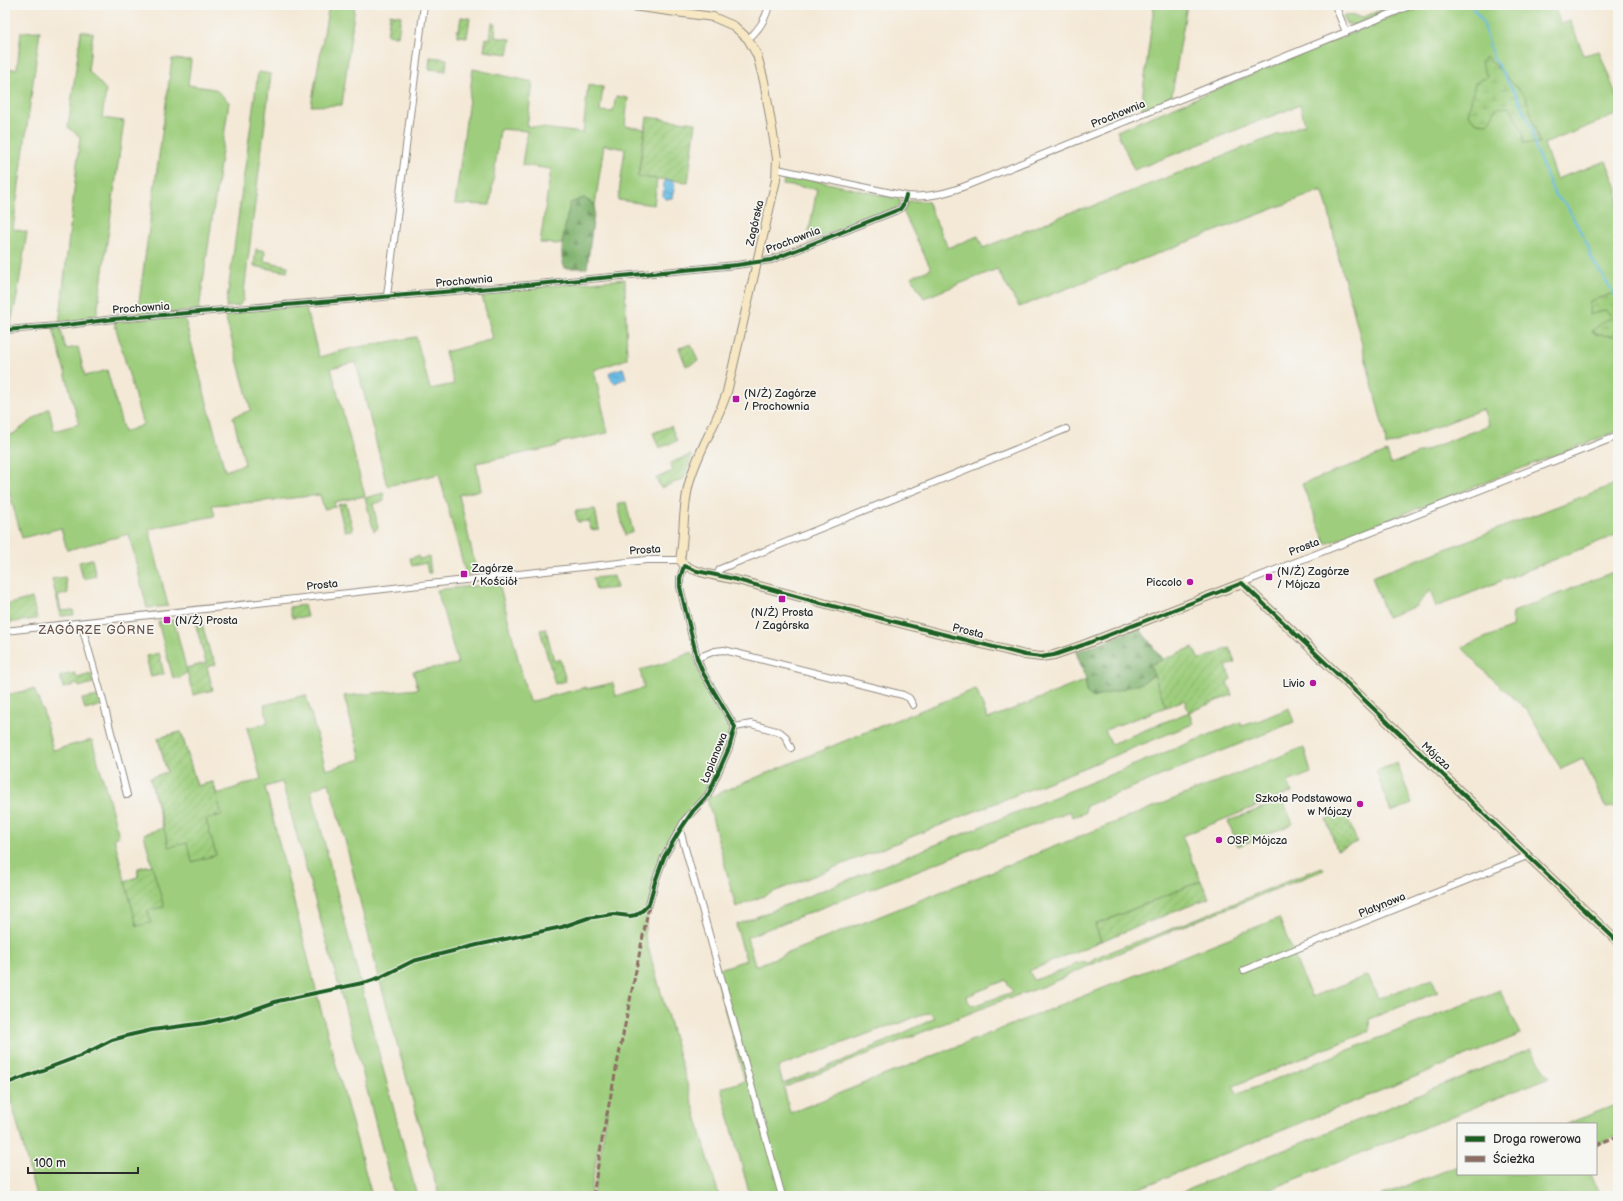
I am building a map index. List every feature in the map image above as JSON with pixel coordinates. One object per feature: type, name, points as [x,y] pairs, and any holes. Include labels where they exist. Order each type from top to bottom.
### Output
[{"type":"street","points":[[387,296],[424,5]]},
{"type":"street","name":"Zagórska","points":[[625,5],[713,17],[734,26],[748,39],[757,55],[761,68],[776,147],[776,180],[727,392],[718,419],[699,457],[690,481],[684,514],[682,563]]},
{"type":"street","points":[[748,39],[762,24],[768,14],[770,5]]},
{"type":"street","points":[[1335,5],[1346,32]]},
{"type":"street","name":"Prochownia","points":[[777,169],[906,196],[932,197],[953,191],[1412,5]]},
{"type":"street","name":"Prochownia","points":[[5,330],[59,326],[114,319],[528,285],[758,262],[771,260],[900,209],[906,196]]},
{"type":"street","points":[[717,575],[720,569],[1066,429]]},
{"type":"street","name":"Prosta","points":[[5,631],[638,561],[682,563],[693,570],[1025,655],[1041,657],[1054,655],[1083,645],[1618,436]]},
{"type":"street","name":"Łopianowa","points":[[650,904],[655,882],[664,857],[693,810],[708,795],[729,748],[735,727],[703,673],[697,658],[680,587],[682,563]]},
{"type":"street","name":"Mójcza","points":[[1242,583],[1618,942]]},
{"type":"street","points":[[81,623],[127,795]]},
{"type":"street","points":[[697,658],[715,651],[724,650],[903,695],[909,698],[913,705]]},
{"type":"street","points":[[735,727],[742,724],[751,724],[780,732],[785,736],[791,748]]},
{"type":"street","points":[[680,830],[782,1196]]},
{"type":"street","name":"Platynowa","points":[[1244,970],[1527,856]]},
{"type":"green space","points":[[329,5],[355,5],[342,105],[311,106]]},
{"type":"green space","points":[[1154,5],[1187,5],[1171,100],[1142,112],[1143,92]]},
{"type":"green space","points":[[1393,5],[1405,5],[1355,25],[1347,24],[1343,17],[1344,15],[1364,17]]},
{"type":"green space","points":[[1419,5],[1559,5],[1554,7],[1561,24],[1570,21],[1584,55],[1599,51],[1618,100],[1618,114],[1544,144],[1556,179],[1606,161],[1618,190],[1618,260],[1615,261],[1618,265],[1618,431],[1326,544],[1302,484],[1387,452],[1391,464],[1489,425],[1483,409],[1386,446],[1385,435],[1340,264],[1328,208],[1322,190],[1019,307],[997,269],[924,298],[911,277],[931,269],[903,211],[909,201],[927,201],[948,248],[978,236],[983,248],[1079,209],[1088,208],[1305,124],[1300,105],[1134,170],[1117,131]]},
{"type":"green space","points":[[390,14],[401,16],[398,36],[387,35]]},
{"type":"green space","points":[[461,17],[470,18],[467,37],[457,36],[457,30],[459,30]]},
{"type":"green space","points":[[492,23],[496,24],[495,37],[511,39],[508,54],[484,51],[486,38],[490,39]]},
{"type":"green space","points":[[40,31],[13,229],[27,232],[17,297],[9,330],[5,330],[5,220],[9,172],[5,163],[5,83],[7,69],[17,69],[21,32]]},
{"type":"green space","points":[[81,31],[93,33],[88,70],[106,90],[102,118],[124,121],[96,321],[59,326],[80,137],[68,127]]},
{"type":"green space","points":[[1486,56],[1526,97],[1540,144],[1523,143],[1523,132],[1510,107],[1497,108],[1487,124],[1477,123],[1468,115],[1475,83],[1487,77],[1481,62]]},
{"type":"green space","points":[[430,57],[447,59],[446,71],[429,69]]},
{"type":"green space","points":[[172,59],[191,60],[188,85],[215,89],[229,102],[199,310],[137,317]]},
{"type":"green space","points":[[473,69],[533,82],[527,126],[583,133],[588,85],[603,87],[600,111],[613,112],[616,96],[628,98],[625,126],[645,129],[638,176],[657,179],[654,205],[618,200],[625,149],[604,145],[595,205],[584,198],[570,203],[562,244],[540,243],[551,169],[522,165],[527,131],[500,129],[490,205],[455,204]]},
{"type":"green space","points":[[258,72],[271,74],[243,300],[239,306],[226,307]]},
{"type":"green space","points":[[647,117],[696,123],[688,182],[638,177]]},
{"type":"green space","points":[[788,176],[796,178],[796,176],[899,199],[901,202],[897,208],[807,242],[817,189],[783,185],[784,179]]},
{"type":"green space","points":[[584,198],[595,205],[587,268],[565,268],[562,255],[562,246],[570,203]]},
{"type":"green space","points":[[256,249],[265,251],[264,261],[288,266],[287,272],[254,266]]},
{"type":"green space","points":[[625,279],[627,359],[594,370],[608,433],[562,442],[555,447],[476,463],[481,490],[459,495],[477,573],[466,575],[439,474],[387,486],[356,362],[331,368],[365,496],[334,502],[335,507],[324,509],[320,495],[212,505],[215,516],[149,529],[168,606],[147,608],[129,534],[67,550],[61,528],[22,538],[5,477],[5,437],[13,434],[49,408],[54,431],[79,424],[53,328],[60,327],[66,349],[78,347],[85,376],[107,370],[124,432],[143,425],[114,321],[184,316],[225,471],[245,464],[233,417],[251,410],[224,312],[305,305],[319,357],[353,348],[416,337],[430,389],[454,384],[445,352],[493,339],[481,292]]},
{"type":"green space","points":[[1614,293],[1618,300],[1618,336],[1597,335],[1592,331],[1603,322],[1613,317],[1605,310],[1589,315],[1590,301]]},
{"type":"green space","points":[[691,344],[698,361],[686,366],[679,348]]},
{"type":"green space","points":[[671,426],[677,441],[659,448],[653,433]]},
{"type":"green space","points":[[690,455],[692,456],[684,479],[661,488],[656,478],[673,471],[670,463]]},
{"type":"green space","points":[[1618,483],[1618,534],[1436,607],[1430,590],[1416,606],[1387,617],[1372,577]]},
{"type":"green space","points":[[383,493],[384,501],[373,504],[378,528],[374,531],[365,498]]},
{"type":"green space","points":[[626,502],[633,532],[625,535],[618,504]]},
{"type":"green space","points":[[346,503],[353,530],[345,531],[338,505]]},
{"type":"green space","points":[[595,509],[599,529],[591,530],[589,521],[578,522],[575,511]]},
{"type":"green space","points":[[418,556],[419,559],[429,557],[431,573],[428,573],[426,563],[412,566],[410,558]]},
{"type":"green space","points":[[92,559],[96,576],[83,579],[79,562]]},
{"type":"green space","points":[[1618,570],[1618,806],[1606,808],[1583,759],[1561,769],[1527,710],[1485,672],[1462,647],[1512,627],[1513,612]]},
{"type":"green space","points":[[614,576],[617,588],[596,590],[593,578]]},
{"type":"green space","points":[[65,577],[68,593],[58,596],[61,611],[73,610],[74,615],[61,616],[52,579]]},
{"type":"green space","points":[[499,583],[529,702],[586,687],[586,689],[613,683],[616,696],[644,688],[640,670],[668,662],[692,652],[700,674],[729,727],[730,733],[704,795],[684,815],[659,863],[644,933],[719,1196],[593,1196],[608,1106],[602,1126],[590,1196],[439,1196],[379,978],[345,840],[329,783],[311,790],[417,1196],[394,1196],[358,1055],[282,782],[265,787],[321,1010],[372,1196],[36,1196],[5,1076],[5,695],[34,689],[43,711],[53,750],[92,740],[119,836],[114,838],[125,881],[138,877],[138,868],[152,865],[144,834],[163,828],[150,778],[167,772],[158,738],[181,732],[197,786],[213,782],[217,794],[261,779],[247,728],[268,723],[264,705],[306,695],[326,770],[361,759],[344,696],[418,689],[413,671],[458,664],[437,590]]},
{"type":"green space","points":[[32,598],[37,619],[7,623],[5,605]]},
{"type":"green space","points":[[304,605],[307,617],[292,618],[289,607]]},
{"type":"green space","points":[[174,620],[187,672],[180,678],[173,678],[158,622]]},
{"type":"green space","points":[[201,620],[211,656],[213,656],[216,664],[207,667],[213,690],[193,695],[186,668],[206,663],[195,622]]},
{"type":"green space","points":[[1139,628],[1163,660],[1150,665],[1154,675],[1142,683],[1093,698],[1086,692],[1086,679],[1076,652]]},
{"type":"green space","points":[[546,629],[554,661],[560,659],[566,681],[555,684],[540,630]]},
{"type":"green space","points":[[1193,647],[1199,660],[1230,648],[1235,663],[1226,666],[1231,679],[1227,682],[1232,695],[1189,712],[1184,700],[1166,707],[1150,665]]},
{"type":"green space","points":[[159,653],[164,674],[151,677],[146,656]]},
{"type":"green space","points":[[75,673],[77,678],[91,674],[93,683],[79,687],[78,684],[63,688],[60,676]]},
{"type":"green space","points":[[1154,675],[1166,707],[1105,730],[1111,744],[1189,712],[1193,724],[736,907],[707,798],[883,725],[976,689],[988,719],[1086,680],[1086,692],[1142,683]]},
{"type":"green space","points":[[99,696],[102,705],[85,710],[82,699]]},
{"type":"green space","points":[[1289,708],[1294,722],[1086,806],[1085,813],[1072,817],[1070,811],[747,937],[755,966],[1304,747],[1311,773],[1288,782],[1292,792],[1182,836],[1201,881],[1095,925],[1101,941],[1029,971],[1034,980],[1064,970],[1075,963],[1090,963],[1094,958],[1149,938],[1322,867],[1324,870],[1096,962],[1047,985],[1008,998],[785,1087],[790,1113],[1279,918],[1311,997],[1368,975],[1378,998],[1432,979],[1438,992],[1369,1019],[1370,1031],[1233,1086],[1238,1094],[1500,990],[1521,1034],[1120,1196],[750,1196],[721,1088],[745,1081],[714,971],[746,960],[736,925],[1241,722],[1242,726]],"holes":[[[1006,980],[1013,992],[973,1006],[968,1001],[967,996]],[[929,1013],[935,1018],[852,1057],[783,1084],[778,1067],[889,1026],[899,1024],[919,1015]]]},
{"type":"green space","points":[[181,732],[197,786],[213,782],[222,815],[206,819],[216,855],[192,862],[187,843],[169,847],[150,778],[167,772],[158,738]]},
{"type":"green space","points":[[1397,763],[1412,804],[1391,812],[1376,771]]},
{"type":"green space","points":[[1283,800],[1293,824],[1238,846],[1228,821]]},
{"type":"green space","points":[[1345,812],[1357,842],[1337,850],[1326,819]]},
{"type":"green space","points":[[152,865],[164,907],[148,910],[151,923],[137,926],[125,881],[138,877],[138,868]]},
{"type":"green space","points":[[1201,881],[1209,898],[1101,941],[1095,925]]},
{"type":"green space","points":[[1531,1049],[1550,1077],[1254,1196],[1172,1196]]},
{"type":"green space","points":[[1618,1104],[1618,1136],[1597,1145],[1597,1123],[1569,1123]]},
{"type":"green space","points":[[1457,1166],[1457,1175],[1591,1175],[1600,1196],[1380,1196]]},
{"type":"water","points":[[666,180],[673,181],[675,185],[672,198],[665,199],[663,197],[664,183]]},
{"type":"water","points":[[623,368],[626,378],[615,383],[612,381],[609,373]]},
{"type":"waterway","points":[[1470,5],[1483,21],[1493,58],[1516,94],[1532,128],[1536,150],[1555,196],[1566,204],[1589,248],[1589,254],[1618,300]]},
{"type":"marked path","points":[[593,1196],[603,1134],[649,906]]},
{"type":"marked path","points":[[1597,1145],[1618,1136]]},
{"type":"cycle path","points":[[5,330],[59,326],[114,319],[527,285],[737,265],[771,260],[900,209],[906,196]]},
{"type":"cycle path","points":[[5,1084],[80,1056],[112,1040],[130,1035],[152,1030],[205,1023],[235,1016],[278,1001],[367,982],[379,978],[413,961],[477,945],[562,927],[588,918],[613,914],[630,916],[636,915],[643,910],[649,904],[664,857],[693,811],[708,795],[729,748],[735,727],[703,673],[697,658],[680,587],[680,578],[684,566],[697,571],[730,578],[817,602],[1025,655],[1041,657],[1054,655],[1083,645],[1242,583],[1618,942]]},
{"type":"place","name":"(N/Ż) Zagórze / Prochownia","points":[[736,399]]},
{"type":"place","name":"Zagórze / Kościół","points":[[464,574]]},
{"type":"place","name":"(N/Ż) Zagórze / Mójcza","points":[[1269,577]]},
{"type":"place","name":"Piccolo","points":[[1190,582]]},
{"type":"place","name":"(N/Ż) Prosta / Zagórska","points":[[782,599]]},
{"type":"place","name":"(N/Ż) Prosta","points":[[167,620]]},
{"type":"place","name":"Livio","points":[[1313,683]]},
{"type":"place","name":"Szkoła Podstawowa w Mójczy","points":[[1360,804]]},
{"type":"place","name":"OSP Mójcza","points":[[1219,840]]},
{"type":"district","name":"ZAGÓRZE GÓRNE","points":[[97,630]]}]
